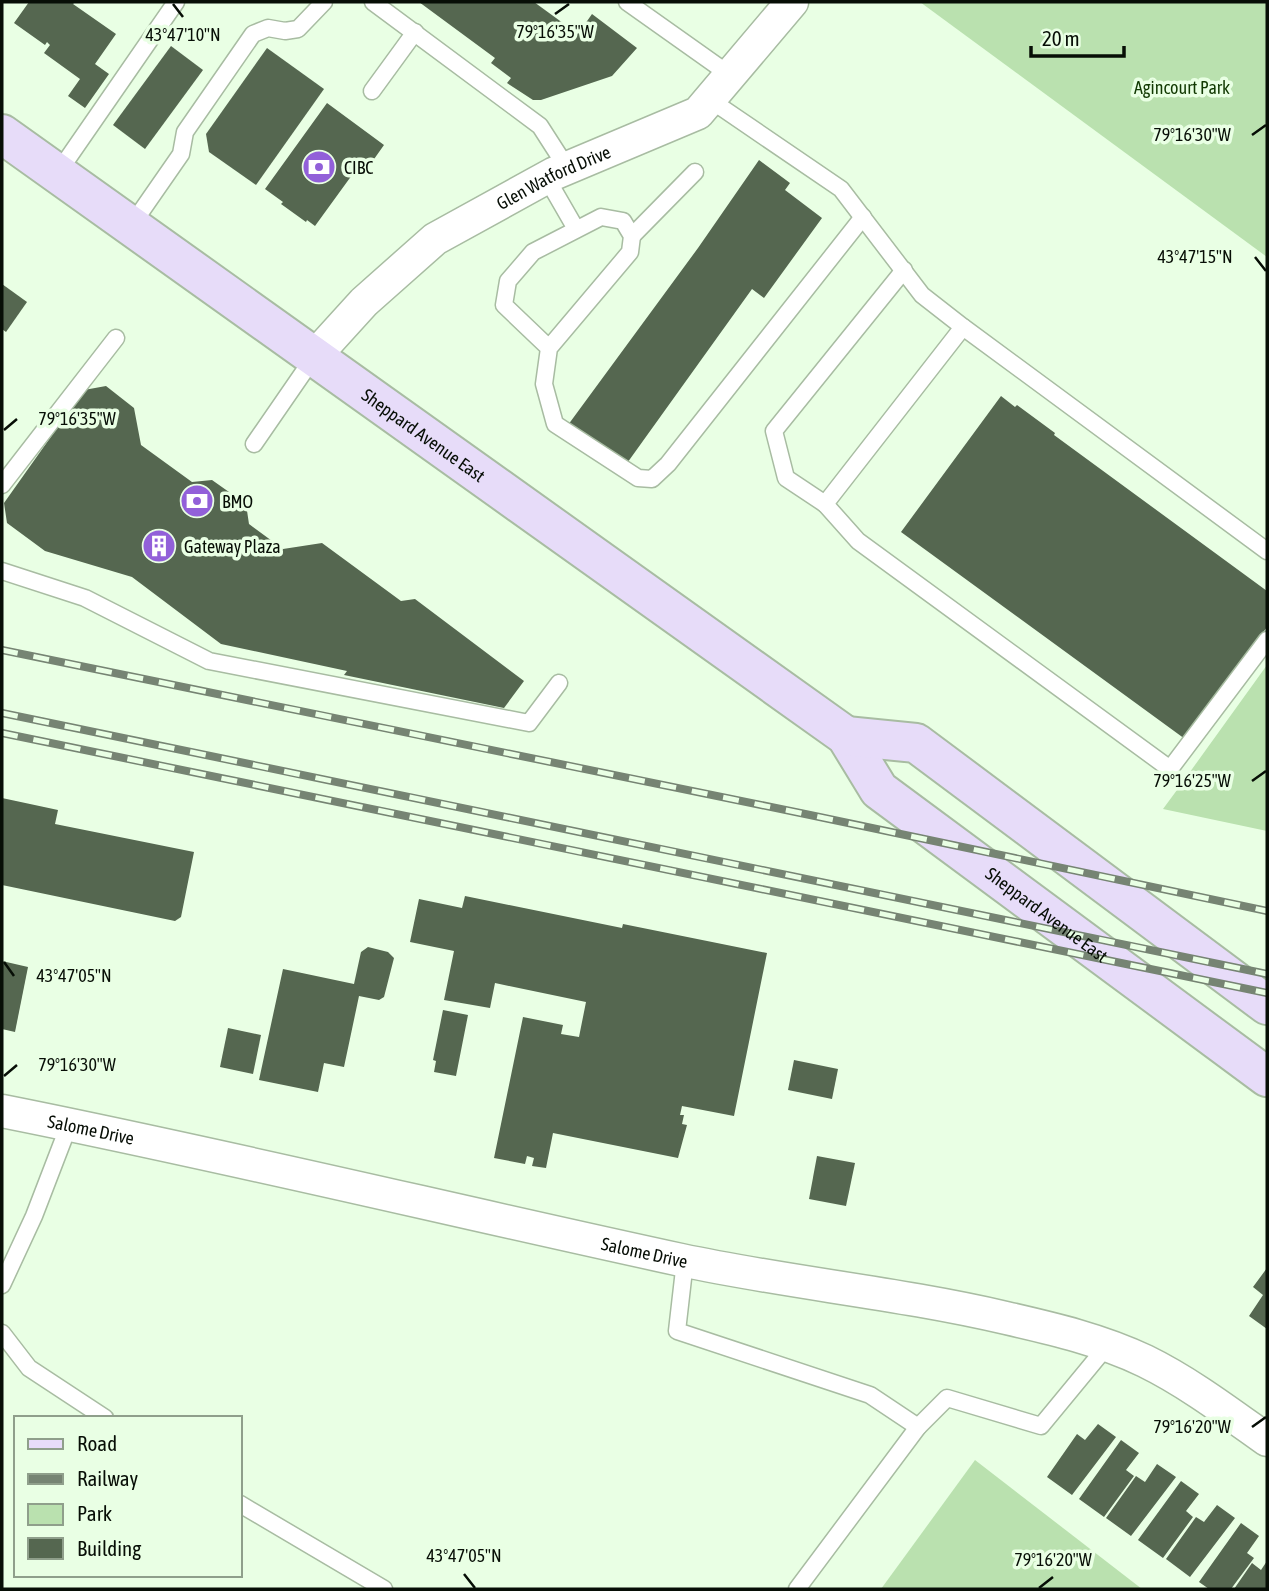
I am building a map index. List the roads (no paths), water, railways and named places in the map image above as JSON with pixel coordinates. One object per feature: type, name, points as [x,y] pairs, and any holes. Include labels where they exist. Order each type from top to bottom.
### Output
[{"type":"main road","name":"Sheppard Avenue East","points":[[2,134],[846,736],[878,790],[1267,1077]]},
{"type":"main road","name":"Sheppard Avenue East","points":[[846,736],[916,743],[1267,1005]]},
{"type":"street","name":"Glen Watford Drive","points":[[314,357],[364,302],[435,239],[557,173],[698,113],[792,2]]},
{"type":"street","name":"Salome Drive","points":[[2,1111],[685,1261],[962,1308],[1069,1333],[1148,1363],[1226,1410],[1267,1440]]},
{"type":"lane","points":[[57,174],[177,2]]},
{"type":"lane","points":[[131,226],[181,154],[185,132],[254,34],[268,28],[285,31],[298,29],[324,2]]},
{"type":"lane","points":[[373,2],[540,126],[576,229]]},
{"type":"lane","points":[[627,2],[730,75]]},
{"type":"lane","points":[[372,91],[415,32]]},
{"type":"lane","points":[[709,99],[842,189],[922,295],[1267,551]]},
{"type":"lane","points":[[695,173],[632,236],[630,252],[549,348],[544,384],[555,424],[638,478],[652,479],[668,464],[863,217]]},
{"type":"lane","points":[[549,348],[504,305],[508,281],[533,252],[601,217],[623,221],[632,236]]},
{"type":"lane","points":[[904,270],[774,431],[786,478],[825,504],[859,541],[1170,769],[1267,640]]},
{"type":"lane","points":[[825,504],[963,327]]},
{"type":"lane","points":[[2,485],[116,338]]},
{"type":"lane","points":[[254,444],[314,357]]},
{"type":"lane","points":[[2,571],[85,598],[209,662],[529,723],[559,683]]},
{"type":"lane","points":[[2,1285],[34,1216],[69,1125]]},
{"type":"lane","points":[[685,1261],[677,1331],[870,1395],[918,1427]]},
{"type":"lane","points":[[2,1333],[29,1368],[102,1416]]},
{"type":"lane","points":[[797,1589],[918,1427],[947,1398],[1041,1426],[1107,1346]]},
{"type":"lane","points":[[242,1505],[384,1589]]},
{"type":"railway","points":[[2,650],[1267,911]]},
{"type":"railway","points":[[2,713],[1267,974]]},
{"type":"railway","points":[[2,733],[1267,993]]},
{"type":"place","name":"CIBC","points":[[319,167]]},
{"type":"place","name":"BMO","points":[[197,501]]},
{"type":"place","name":"Gateway Plaza","points":[[159,546]]},
{"type":"park label","name":"Agincourt Park","points":[[1182,87]]}]
